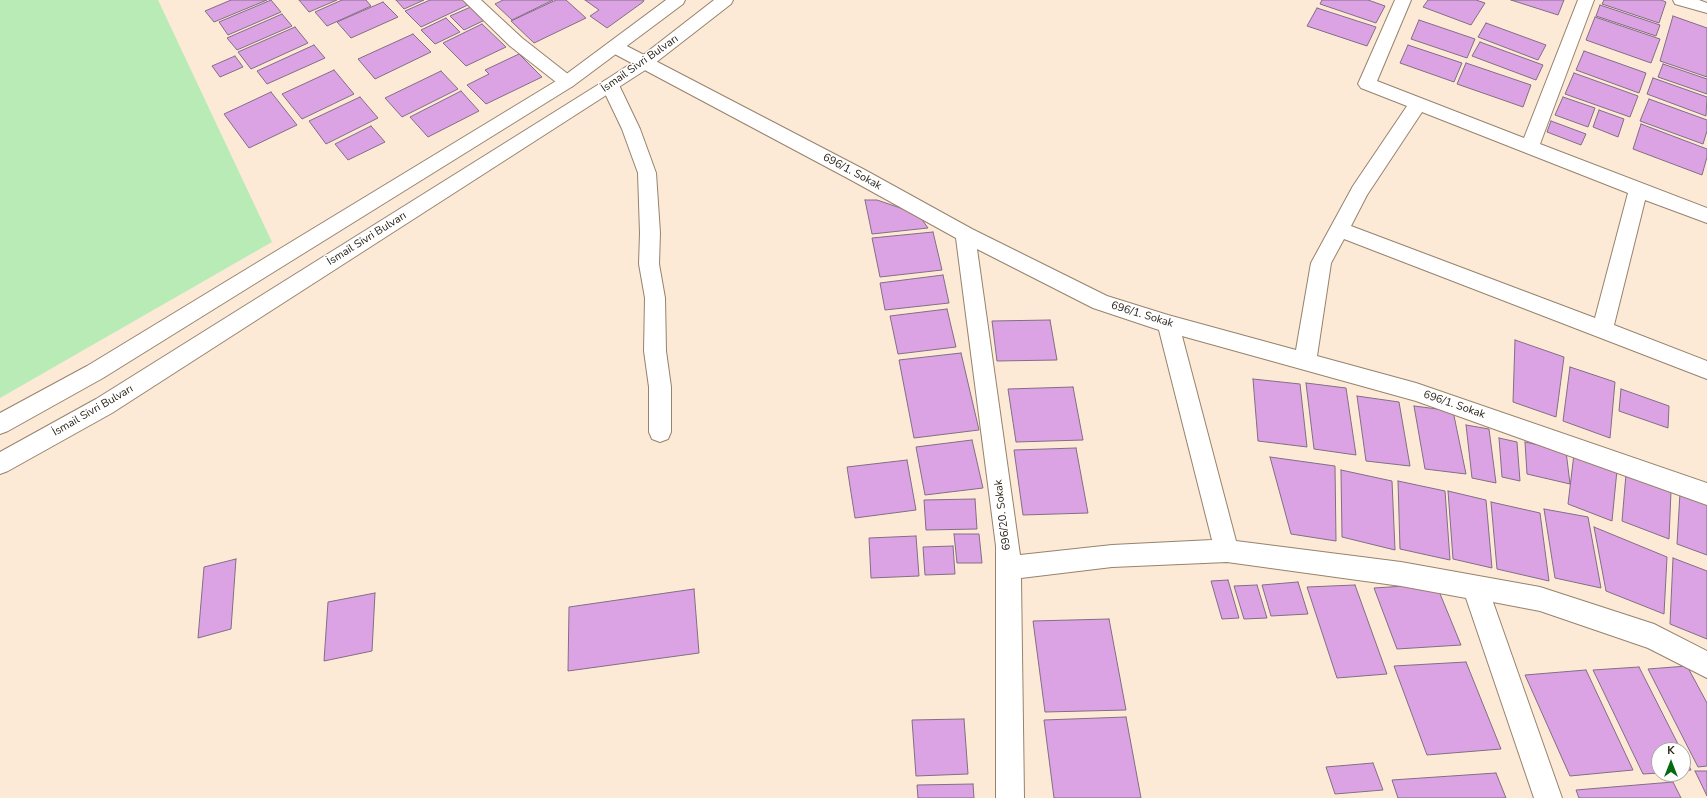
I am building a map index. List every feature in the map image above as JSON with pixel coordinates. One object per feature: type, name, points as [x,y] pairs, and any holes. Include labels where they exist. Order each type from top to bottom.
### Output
[{"type":"street","points":[[471,0],[516,42],[567,82]]},
{"type":"street","points":[[0,424],[95,372],[433,166],[567,82],[677,0]]},
{"type":"street","name":"İsmail Sivri Bulvarı","points":[[0,464],[104,406],[610,85],[644,63],[725,0]]},
{"type":"street","points":[[1403,0],[1367,84],[1707,216]]},
{"type":"street","points":[[1530,146],[1586,0]]},
{"type":"street","points":[[1680,0],[1707,8]]},
{"type":"street","name":"696/1. Sokak","points":[[615,47],[858,175],[965,234],[1100,302],[1168,324],[1416,392],[1707,494]]},
{"type":"street","points":[[610,85],[632,129],[647,173],[650,233],[649,264],[655,298],[655,351],[660,387],[660,432]]},
{"type":"street","points":[[1305,361],[1321,263],[1360,190],[1419,103]]},
{"type":"street","points":[[1602,330],[1638,189]]},
{"type":"street","points":[[1339,229],[1707,370]]},
{"type":"street","name":"696/20. Sokak","points":[[965,234],[1008,546],[1010,798]]},
{"type":"street","points":[[1168,324],[1227,551]]},
{"type":"street","points":[[1008,568],[1112,556],[1227,551],[1401,574],[1540,599],[1654,637],[1707,665]]},
{"type":"street","points":[[1475,587],[1548,798]]},
{"type":"green space","points":[[0,0],[158,0],[272,242],[0,398]]},
{"type":"building","points":[[231,0],[267,0],[214,22],[205,11]]},
{"type":"building","points":[[271,0],[281,12],[228,35],[219,22]]},
{"type":"building","points":[[299,0],[337,0],[309,12]]},
{"type":"building","points":[[342,0],[366,0],[371,6],[327,26],[315,12]]},
{"type":"building","points":[[396,0],[424,0],[404,9]]},
{"type":"building","points":[[430,0],[466,0],[470,4],[421,27],[405,11]]},
{"type":"building","points":[[503,0],[553,0],[512,20],[495,4]]},
{"type":"building","points":[[556,0],[566,0],[586,18],[534,43],[511,21]]},
{"type":"building","points":[[585,0],[644,0],[607,28],[590,16],[599,10]]},
{"type":"building","points":[[1322,0],[1368,0],[1385,6],[1376,23],[1320,4]]},
{"type":"building","points":[[1428,0],[1476,0],[1485,3],[1471,25],[1423,7]]},
{"type":"building","points":[[1511,0],[1564,0],[1558,15]]},
{"type":"building","points":[[1604,0],[1661,0],[1666,2],[1659,23],[1602,4]]},
{"type":"building","points":[[383,2],[398,17],[351,38],[337,22]]},
{"type":"building","points":[[1600,5],[1660,25],[1656,36],[1596,16]]},
{"type":"building","points":[[473,6],[487,19],[464,30],[450,16]]},
{"type":"building","points":[[1317,8],[1376,27],[1367,46],[1307,26]]},
{"type":"building","points":[[282,14],[292,26],[237,50],[227,38]]},
{"type":"building","points":[[1673,16],[1707,28],[1707,77],[1660,61]]},
{"type":"building","points":[[1595,17],[1660,39],[1651,63],[1586,40]]},
{"type":"building","points":[[446,18],[460,32],[435,44],[421,30]]},
{"type":"building","points":[[1419,20],[1475,39],[1467,58],[1411,39]]},
{"type":"building","points":[[1486,23],[1546,45],[1538,60],[1478,37]]},
{"type":"building","points":[[482,24],[506,47],[466,66],[443,43]]},
{"type":"building","points":[[295,27],[308,43],[251,69],[238,52]]},
{"type":"building","points":[[413,34],[431,52],[375,79],[358,59]]},
{"type":"building","points":[[1480,42],[1543,65],[1536,80],[1472,56]]},
{"type":"building","points":[[314,45],[325,58],[267,84],[257,71]]},
{"type":"building","points":[[1408,45],[1462,63],[1454,82],[1400,63]]},
{"type":"building","points":[[1584,51],[1646,73],[1639,93],[1576,70]]},
{"type":"building","points":[[519,54],[542,77],[486,104],[467,85],[489,74],[485,70]]},
{"type":"building","points":[[235,56],[243,67],[220,77],[212,66]]},
{"type":"building","points":[[1466,63],[1531,85],[1523,107],[1457,84]]},
{"type":"building","points":[[1663,64],[1707,79],[1707,94],[1658,77]]},
{"type":"building","points":[[334,70],[354,94],[302,119],[282,94]]},
{"type":"building","points":[[441,71],[458,89],[402,117],[385,98]]},
{"type":"building","points":[[1574,73],[1638,96],[1630,117],[1565,94]]},
{"type":"building","points":[[1653,78],[1707,97],[1706,116],[1647,94]]},
{"type":"building","points":[[461,91],[479,111],[428,137],[410,117]]},
{"type":"building","points":[[271,92],[297,125],[249,148],[224,114]]},
{"type":"building","points":[[360,97],[378,118],[326,144],[309,121]]},
{"type":"building","points":[[1563,97],[1595,108],[1588,127],[1555,115]]},
{"type":"building","points":[[1649,99],[1707,120],[1707,131],[1703,144],[1640,121]]},
{"type":"building","points":[[1599,110],[1624,119],[1618,137],[1593,127]]},
{"type":"building","points":[[1551,121],[1586,134],[1581,145],[1547,132]]},
{"type":"building","points":[[1641,124],[1707,149],[1707,157],[1702,175],[1633,149]]},
{"type":"building","points":[[371,126],[385,142],[348,160],[335,144]]},
{"type":"building","points":[[865,200],[877,200],[918,214],[928,228],[872,234]]},
{"type":"building","points":[[933,232],[942,270],[880,277],[872,238]]},
{"type":"building","points":[[943,275],[949,303],[885,310],[880,283]]},
{"type":"building","points":[[947,309],[956,347],[898,354],[890,316]]},
{"type":"building","points":[[1050,320],[1057,360],[997,361],[992,321]]},
{"type":"building","points":[[1515,340],[1564,357],[1556,417],[1513,402]]},
{"type":"building","points":[[961,353],[979,430],[914,438],[899,360]]},
{"type":"building","points":[[1570,367],[1615,382],[1610,438],[1563,421]]},
{"type":"building","points":[[1253,379],[1300,384],[1307,447],[1258,441]]},
{"type":"building","points":[[1306,383],[1346,388],[1356,455],[1314,449]]},
{"type":"building","points":[[1073,387],[1083,440],[1016,442],[1008,389]]},
{"type":"building","points":[[1621,389],[1669,406],[1668,428],[1619,411]]},
{"type":"building","points":[[1357,396],[1399,402],[1410,466],[1366,461]]},
{"type":"building","points":[[1414,406],[1453,411],[1466,474],[1425,469]]},
{"type":"building","points":[[1466,425],[1489,429],[1496,483],[1472,478]]},
{"type":"building","points":[[1499,438],[1517,442],[1520,481],[1502,477]]},
{"type":"building","points":[[972,440],[983,488],[925,495],[916,447]]},
{"type":"building","points":[[1525,442],[1566,451],[1570,484],[1527,474]]},
{"type":"building","points":[[1076,448],[1088,513],[1023,515],[1014,450]]},
{"type":"building","points":[[1574,454],[1617,470],[1612,521],[1568,504]]},
{"type":"building","points":[[1270,457],[1335,466],[1336,541],[1291,534]]},
{"type":"building","points":[[907,460],[916,510],[855,518],[847,467]]},
{"type":"building","points":[[1341,470],[1392,481],[1395,550],[1342,537]]},
{"type":"building","points":[[1626,474],[1671,491],[1669,539],[1622,521]]},
{"type":"building","points":[[1398,481],[1445,491],[1450,560],[1400,549]]},
{"type":"building","points":[[1448,491],[1486,500],[1492,568],[1453,559]]},
{"type":"building","points":[[1680,493],[1707,502],[1707,555],[1677,544]]},
{"type":"building","points":[[975,499],[977,529],[926,530],[924,500]]},
{"type":"building","points":[[1491,502],[1540,513],[1549,581],[1497,569]]},
{"type":"building","points":[[1544,509],[1588,517],[1601,588],[1555,578]]},
{"type":"building","points":[[1594,527],[1667,557],[1664,614],[1606,591]]},
{"type":"building","points":[[954,534],[979,534],[982,563],[957,563]]},
{"type":"building","points":[[916,536],[919,576],[871,578],[869,538]]},
{"type":"building","points":[[953,546],[955,574],[925,575],[923,547]]},
{"type":"building","points":[[1673,558],[1707,571],[1707,639],[1670,624]]},
{"type":"building","points":[[236,559],[231,629],[198,638],[204,567]]},
{"type":"building","points":[[1228,580],[1239,618],[1222,619],[1211,581]]},
{"type":"building","points":[[1298,582],[1308,614],[1271,616],[1262,585]]},
{"type":"building","points":[[1436,584],[1461,645],[1397,649],[1374,588]]},
{"type":"building","points":[[1257,585],[1267,618],[1244,619],[1234,586]]},
{"type":"building","points":[[1355,585],[1387,674],[1337,678],[1307,587]]},
{"type":"building","points":[[694,589],[699,653],[568,671],[569,607]]},
{"type":"building","points":[[375,593],[372,651],[324,661],[328,602]]},
{"type":"building","points":[[1109,619],[1126,710],[1045,712],[1033,621]]},
{"type":"building","points":[[1466,662],[1501,749],[1427,755],[1394,666]]},
{"type":"building","points":[[1687,666],[1707,703],[1707,766],[1698,767],[1691,753],[1691,742],[1685,742],[1648,669]]},
{"type":"building","points":[[1639,667],[1677,742],[1651,742],[1651,774],[1643,774],[1593,670]]},
{"type":"building","points":[[1586,670],[1633,770],[1570,776],[1525,675]]},
{"type":"building","points":[[1126,717],[1141,798],[1054,798],[1044,720]]},
{"type":"building","points":[[964,719],[968,774],[916,776],[912,720]]},
{"type":"building","points":[[1373,763],[1383,790],[1335,794],[1326,767]]},
{"type":"building","points":[[1695,771],[1707,771],[1707,796]]},
{"type":"building","points":[[1496,773],[1506,798],[1398,798],[1392,780]]},
{"type":"building","points":[[1673,782],[1681,798],[1579,798],[1576,790]]},
{"type":"building","points":[[973,784],[974,798],[918,798],[917,785]]}]
